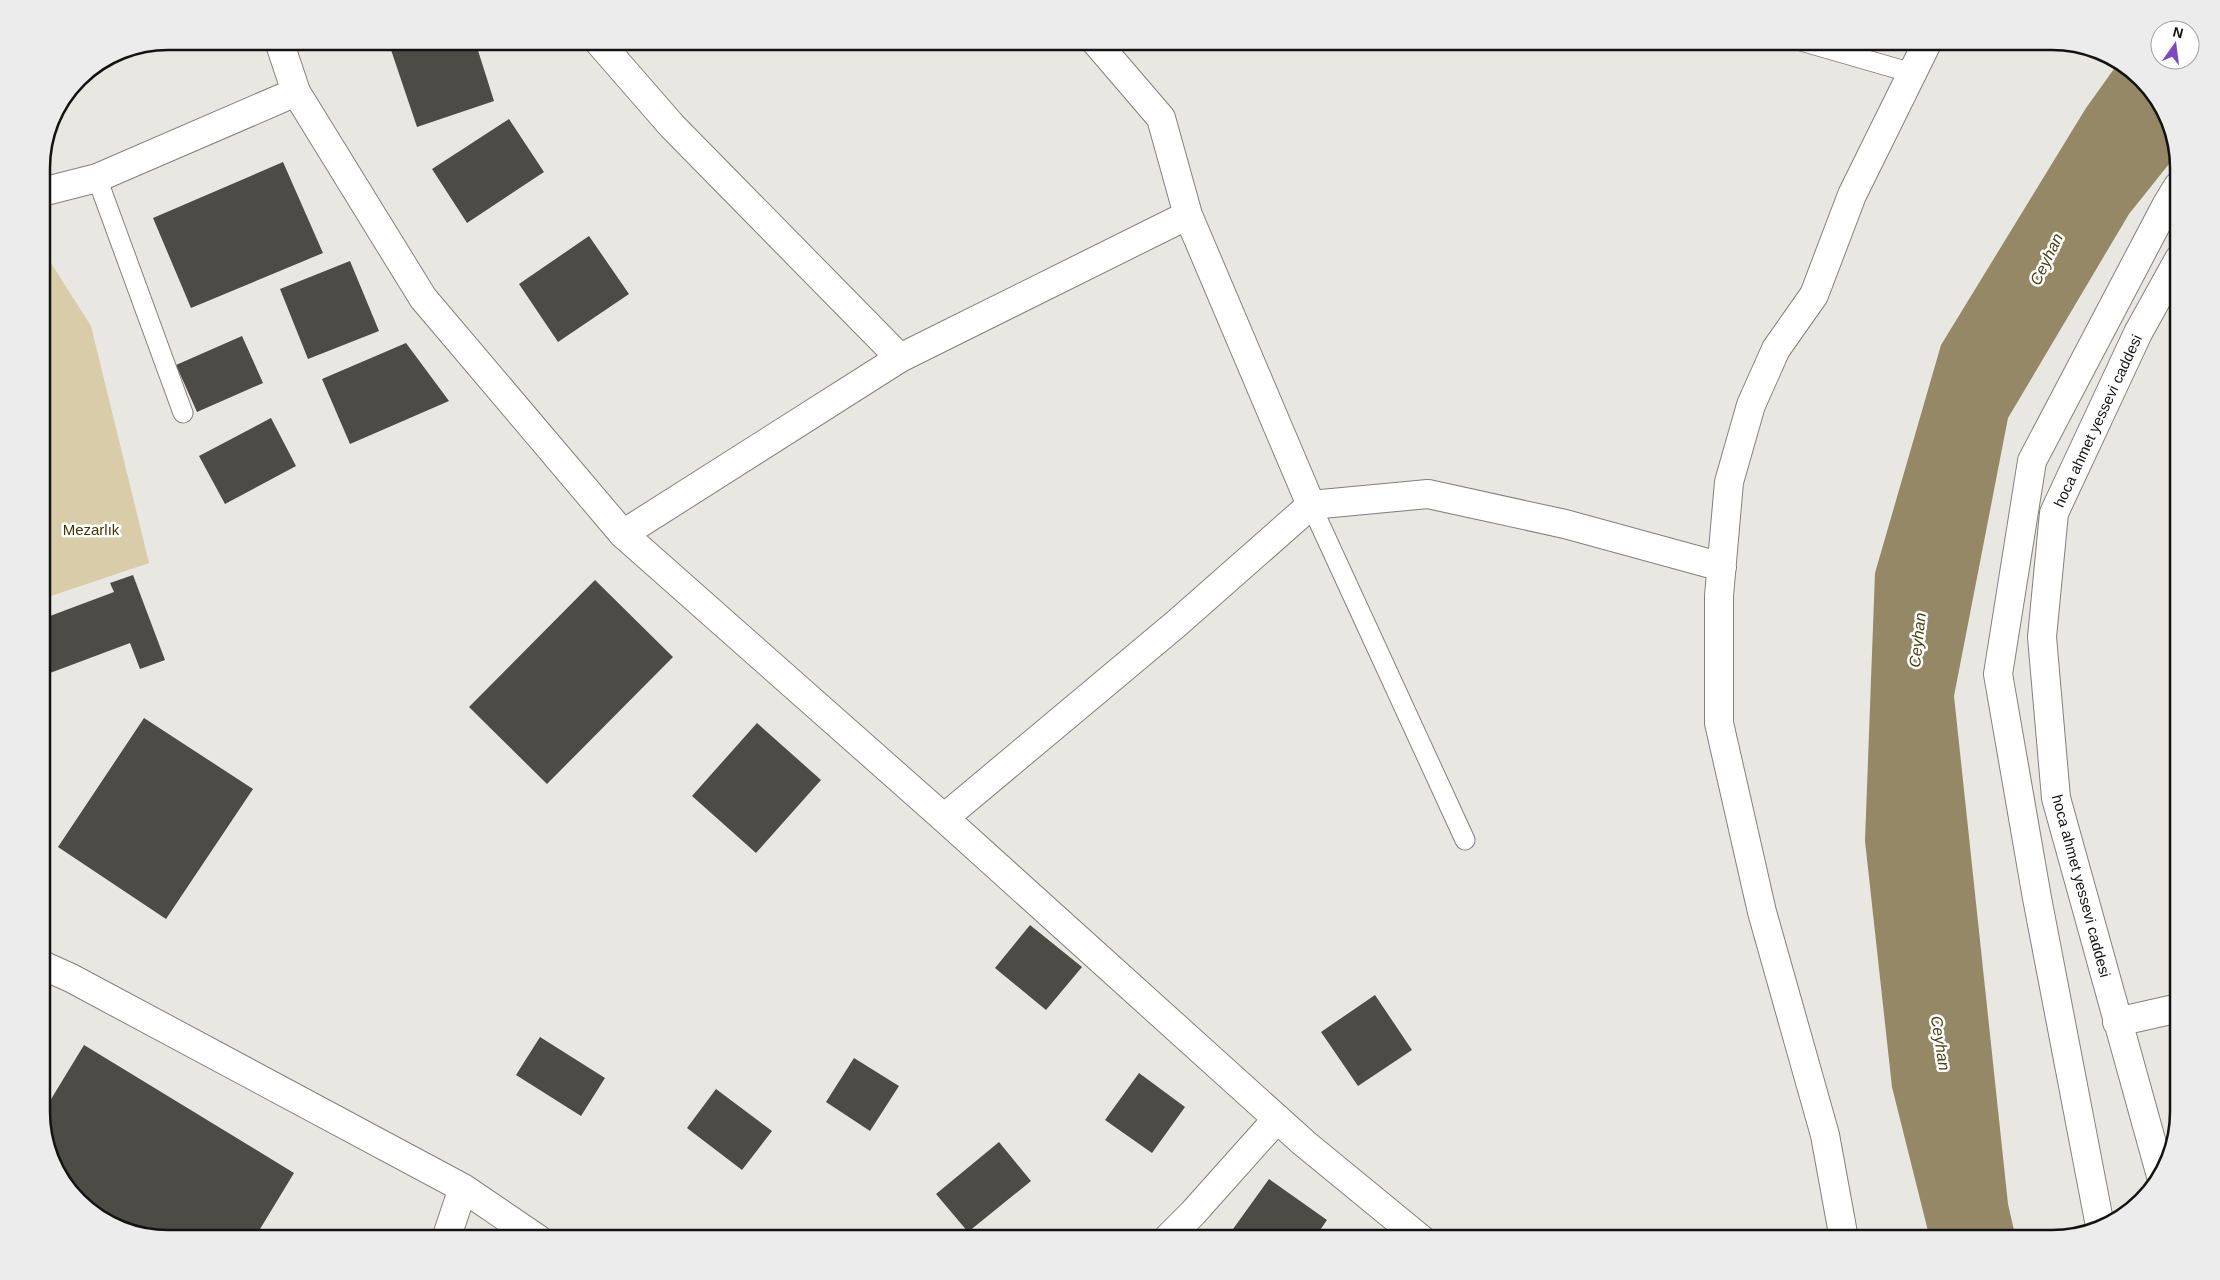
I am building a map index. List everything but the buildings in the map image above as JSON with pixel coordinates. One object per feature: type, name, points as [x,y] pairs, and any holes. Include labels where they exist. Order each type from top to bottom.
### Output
[{"type":"street","points":[[282,50],[296,92],[423,298],[623,534],[944,818],[1277,1119],[1411,1230]]},
{"type":"street","points":[[606,50],[672,126],[900,358]]},
{"type":"street","points":[[1103,50],[1161,118],[1188,215],[1311,505]]},
{"type":"street","points":[[1842,1230],[1825,1135],[1762,912],[1719,723],[1719,596],[1729,482],[1751,405],[1776,349],[1814,295],[1852,195],[1924,50]]},
{"type":"street","points":[[50,190],[97,178],[296,92]]},
{"type":"street","points":[[2099,1220],[2037,898],[1998,674],[2032,461],[2170,199]]},
{"type":"street","points":[[623,534],[900,358],[1188,215]]},
{"type":"street","name":"hoca ahmet yessevi caddesi","points":[[2157,1165],[2056,798],[2042,637],[2054,513],[2138,334],[2170,274]]},
{"type":"street","points":[[944,818],[1176,624],[1311,505],[1428,494],[1565,524],[1722,567]]},
{"type":"street","points":[[50,969],[463,1188],[525,1230]]},
{"type":"street","points":[[2117,1022],[2170,1010]]},
{"type":"street","points":[[1176,1230],[1277,1119]]},
{"type":"street","points":[[449,1230],[463,1188]]},
{"type":"lane","points":[[1832,50],[1912,73]]},
{"type":"lane","points":[[97,178],[183,413]]},
{"type":"lane","points":[[1311,505],[1465,840]]},
{"type":"green space","name":"Mezarlık","points":[[50,262],[91,326],[149,563],[50,596]]},
{"type":"water","name":"Ceyhan","points":[[2115,68],[2124,74],[2146,96],[2154,109],[2166,137],[2170,163],[2129,214],[2008,418],[1954,696],[2008,1204],[2014,1230],[1928,1230],[1892,1087],[1865,841],[1875,573],[1941,345],[2086,108]]}]
